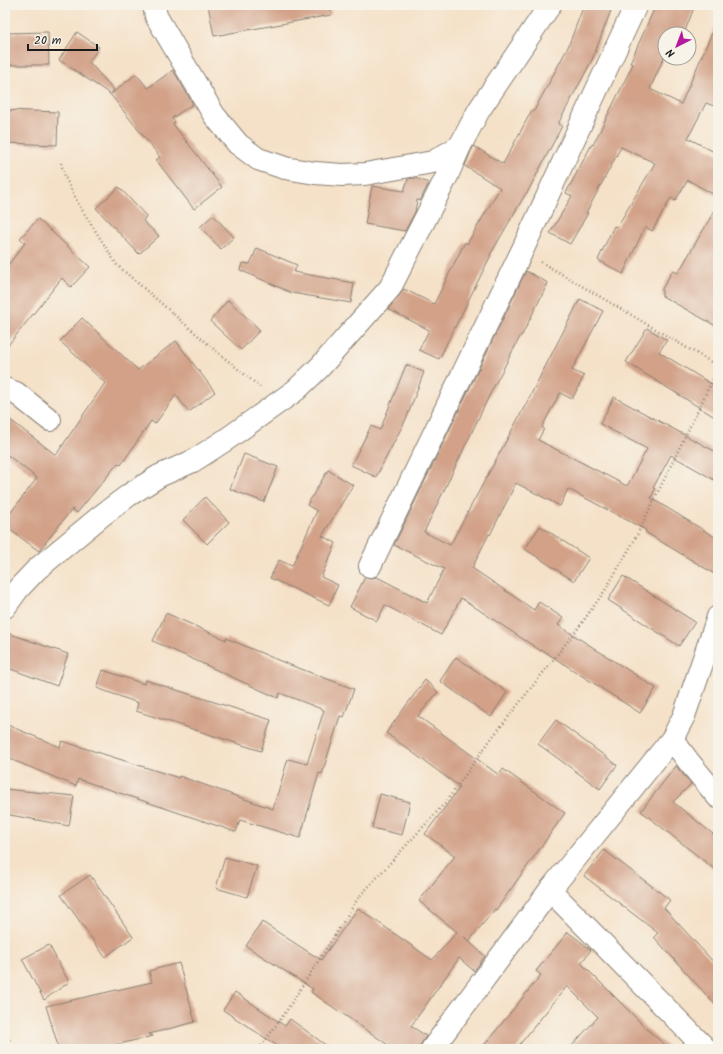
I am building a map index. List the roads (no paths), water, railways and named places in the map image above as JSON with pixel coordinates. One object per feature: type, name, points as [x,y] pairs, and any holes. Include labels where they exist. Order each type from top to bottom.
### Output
[{"type":"street","points":[[154,5],[156,16],[214,115],[238,144],[258,159],[285,168],[315,173],[342,175],[365,174],[433,162],[460,146]]},
{"type":"street","points":[[5,607],[18,589],[37,569],[101,516],[129,495],[159,476],[193,461],[227,439],[296,390],[320,367],[390,288],[479,110],[550,5]]},
{"type":"street","points":[[370,566],[522,251],[636,5]]},
{"type":"street","points":[[5,389],[16,393],[50,420]]},
{"type":"street","points":[[432,1049],[550,890],[672,739],[684,716],[718,617]]},
{"type":"street","points":[[672,739],[688,762],[718,797]]},
{"type":"street","points":[[550,890],[706,1049]]}]
